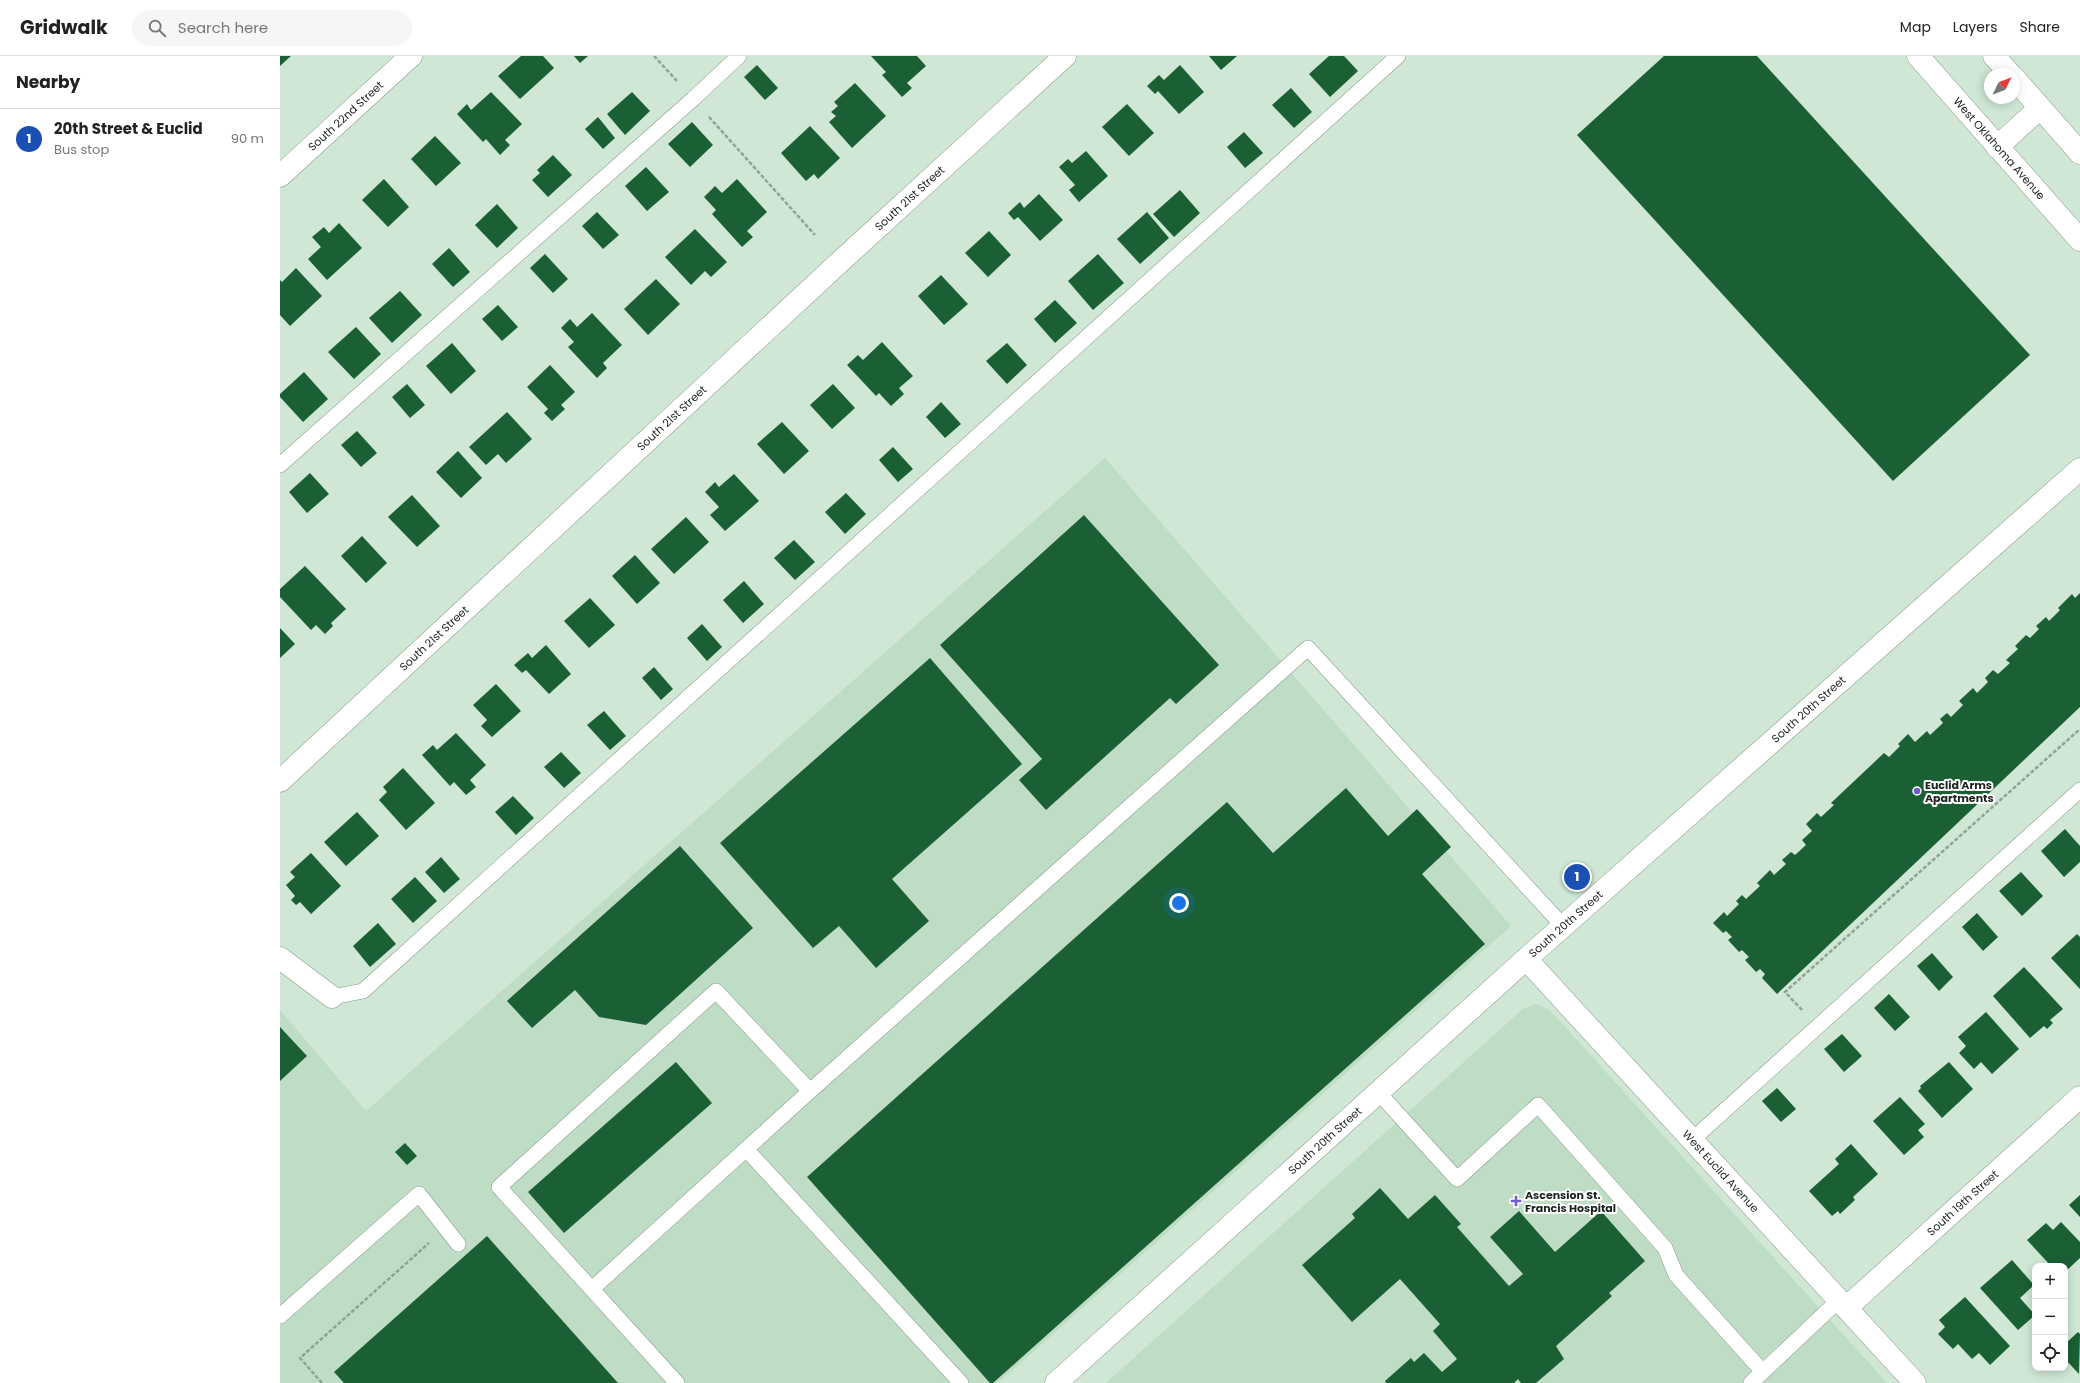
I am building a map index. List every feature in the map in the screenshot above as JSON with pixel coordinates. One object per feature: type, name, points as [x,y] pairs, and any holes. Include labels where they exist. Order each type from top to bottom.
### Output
[{"type":"street","name":"South 22nd Street","points":[[280,176],[411,56]]},
{"type":"street","name":"South 21st Street","points":[[280,781],[847,254],[1065,56]]},
{"type":"street","name":"West Oklahoma Avenue","points":[[1918,56],[2080,240]]},
{"type":"street","points":[[1996,56],[2005,68]]},
{"type":"street","points":[[2020,85],[2079,149]]},
{"type":"street","points":[[1997,147],[2040,108]]},
{"type":"street","name":"South 20th Street","points":[[1056,1383],[1526,959],[2080,469]]},
{"type":"street","points":[[280,958],[332,997]]},
{"type":"street","name":"West Euclid Avenue","points":[[1526,959],[1693,1139],[1915,1383]]},
{"type":"street","name":"South 19th Street","points":[[1843,1304],[2080,1097]]},
{"type":"lane","points":[[280,465],[693,99],[739,56]]},
{"type":"lane","points":[[332,997],[363,991],[1398,56]]},
{"type":"lane","points":[[592,1289],[810,1091],[1308,648],[1563,926]]},
{"type":"lane","points":[[1693,1139],[2080,790]]},
{"type":"lane","points":[[677,1383],[499,1187],[716,992],[810,1091]]},
{"type":"lane","points":[[1378,1092],[1457,1179],[1538,1105],[1665,1248],[1676,1275],[1763,1372]]},
{"type":"lane","points":[[746,1149],[961,1383]]},
{"type":"lane","points":[[280,1316],[419,1194],[458,1244]]},
{"type":"lane","points":[[1750,1383],[1843,1304]]},
{"type":"path","points":[[654,56],[814,235]]},
{"type":"path","points":[[1818,1026],[1785,992],[2080,729]]},
{"type":"path","points":[[322,1383],[300,1358],[429,1243],[434,1248]]},
{"type":"shaded area","points":[[1105,458],[1511,926],[998,1383],[280,1383],[280,1010],[366,1111]]},
{"type":"shaded area","name":"Ascension St. Francis Hospital","points":[[1535,1004],[1548,1009],[1557,1018],[1887,1383],[1106,1383],[1523,1009]]},
{"type":"building","points":[[280,56],[291,56],[280,66]]},
{"type":"building","points":[[521,56],[543,56],[554,68],[520,99],[498,76]]},
{"type":"building","points":[[574,56],[588,56],[580,63]]},
{"type":"building","points":[[871,56],[917,56],[926,66],[907,83],[912,88],[902,97],[882,75],[886,72]]},
{"type":"building","points":[[1209,56],[1237,56],[1221,70]]},
{"type":"building","points":[[1329,56],[1344,56],[1358,71],[1330,97],[1309,74]]},
{"type":"building","points":[[1664,56],[1757,56],[2030,355],[1893,481],[1577,135]]},
{"type":"building","points":[[757,65],[778,88],[765,100],[744,77]]},
{"type":"building","points":[[1180,65],[1204,92],[1179,114],[1158,91],[1155,94],[1147,86],[1159,75],[1164,80]]},
{"type":"building","points":[[855,83],[886,116],[852,148],[829,122],[836,116],[831,112],[838,106],[834,102]]},
{"type":"building","points":[[1291,88],[1312,112],[1294,128],[1272,105]]},
{"type":"building","points":[[491,92],[522,124],[505,140],[510,145],[500,155],[486,139],[483,142],[457,114],[467,104],[471,110]]},
{"type":"building","points":[[632,92],[650,111],[625,135],[607,114]]},
{"type":"building","points":[[1127,104],[1154,133],[1129,156],[1102,127]]},
{"type":"building","points":[[598,117],[615,138],[603,149],[585,129]]},
{"type":"building","points":[[692,122],[713,145],[690,167],[668,144]]},
{"type":"building","points":[[810,126],[840,158],[818,179],[814,174],[806,181],[781,153]]},
{"type":"building","points":[[1244,132],[1263,153],[1245,168],[1227,147]]},
{"type":"building","points":[[435,136],[461,163],[436,186],[411,159]]},
{"type":"building","points":[[1086,151],[1108,176],[1079,202],[1069,190],[1075,185],[1059,167],[1068,159],[1072,163]]},
{"type":"building","points":[[553,155],[572,175],[548,197],[532,180],[540,173],[537,170]]},
{"type":"building","points":[[646,167],[669,192],[647,211],[625,186]]},
{"type":"building","points":[[384,179],[409,207],[388,227],[362,200]]},
{"type":"building","points":[[737,179],[767,212],[747,231],[753,237],[742,247],[712,214],[716,210],[704,197],[715,186],[722,193]]},
{"type":"building","points":[[1180,190],[1200,213],[1174,237],[1153,214]]},
{"type":"building","points":[[1039,194],[1063,220],[1040,241],[1018,217],[1014,220],[1008,213],[1020,202],[1024,208]]},
{"type":"building","points":[[497,204],[518,228],[497,248],[475,225]]},
{"type":"building","points":[[597,212],[619,235],[603,249],[582,226]]},
{"type":"building","points":[[1147,212],[1169,238],[1140,264],[1117,239]]},
{"type":"building","points":[[339,223],[362,248],[327,280],[308,259],[321,247],[312,237],[324,227],[329,233]]},
{"type":"building","points":[[695,229],[727,262],[711,277],[705,271],[691,285],[665,257]]},
{"type":"building","points":[[989,231],[1011,255],[988,277],[965,253]]},
{"type":"building","points":[[449,248],[470,272],[453,287],[432,264]]},
{"type":"building","points":[[545,254],[568,279],[553,293],[530,268]]},
{"type":"building","points":[[1098,254],[1124,283],[1093,310],[1068,281]]},
{"type":"building","points":[[296,268],[322,296],[290,326],[280,315],[280,280],[282,282]]},
{"type":"building","points":[[941,275],[968,304],[944,325],[918,296]]},
{"type":"building","points":[[656,279],[680,304],[648,335],[624,309]]},
{"type":"building","points":[[400,291],[422,315],[392,343],[369,318]]},
{"type":"building","points":[[1055,300],[1077,323],[1055,343],[1034,319]]},
{"type":"building","points":[[498,305],[518,327],[502,341],[482,319]]},
{"type":"building","points":[[592,313],[622,345],[603,363],[607,368],[597,378],[568,347],[574,342],[561,328],[570,319],[577,327]]},
{"type":"building","points":[[356,327],[381,354],[354,379],[328,352]]},
{"type":"building","points":[[882,342],[913,376],[899,388],[904,394],[891,406],[879,393],[876,396],[847,365],[858,355],[863,360]]},
{"type":"building","points":[[452,343],[476,371],[451,394],[426,366]]},
{"type":"building","points":[[1007,343],[1027,365],[1007,384],[986,361]]},
{"type":"building","points":[[550,365],[575,392],[561,405],[565,409],[552,421],[544,413],[548,409],[527,387]]},
{"type":"building","points":[[304,372],[328,399],[303,422],[280,397],[280,394]]},
{"type":"building","points":[[407,384],[425,405],[410,418],[392,397]]},
{"type":"building","points":[[833,384],[855,408],[832,429],[810,405]]},
{"type":"building","points":[[941,402],[961,424],[945,438],[926,417]]},
{"type":"building","points":[[507,412],[532,439],[506,463],[498,454],[486,465],[469,447]]},
{"type":"building","points":[[782,422],[809,451],[784,474],[757,444]]},
{"type":"building","points":[[357,431],[377,453],[361,467],[341,445]]},
{"type":"building","points":[[893,447],[913,469],[898,482],[879,460]]},
{"type":"building","points":[[458,451],[482,478],[461,498],[436,472]]},
{"type":"building","points":[[310,473],[329,494],[307,513],[289,492]]},
{"type":"building","points":[[734,474],[759,501],[725,531],[710,515],[719,507],[705,492],[715,482],[719,487]]},
{"type":"building","points":[[846,493],[866,514],[845,534],[825,512]]},
{"type":"building","points":[[412,495],[440,526],[417,547],[388,517]]},
{"type":"building","points":[[1084,515],[1219,665],[1176,704],[1170,698],[1046,810],[1019,780],[1042,759],[940,645]]},
{"type":"building","points":[[686,517],[709,542],[674,574],[651,549]]},
{"type":"building","points":[[362,536],[387,563],[366,583],[341,556]]},
{"type":"building","points":[[794,540],[815,562],[795,580],[774,558]]},
{"type":"building","points":[[635,555],[660,583],[637,604],[612,576]]},
{"type":"building","points":[[305,566],[346,609],[331,623],[333,626],[325,634],[316,625],[311,630],[280,597],[280,589]]},
{"type":"building","points":[[744,581],[764,604],[743,623],[723,600]]},
{"type":"building","name":"Euclid Arms Apartments","points":[[2080,593],[2080,707],[1777,994],[1762,978],[1765,974],[1760,969],[1756,972],[1745,960],[1749,957],[1742,950],[1739,952],[1728,940],[1732,937],[1726,931],[1723,933],[1713,923],[1724,912],[1727,916],[1739,904],[1736,901],[1742,895],[1746,899],[1760,886],[1757,883],[1770,870],[1774,875],[1786,864],[1782,860],[1791,852],[1795,855],[1806,845],[1802,840],[1812,831],[1806,824],[1817,813],[1821,817],[1834,805],[1831,803],[1884,753],[1889,757],[1900,746],[1898,744],[1908,734],[1915,742],[1927,731],[1930,735],[1943,723],[1940,719],[1947,713],[1951,717],[1963,705],[1959,701],[1973,688],[1977,693],[1988,682],[1985,678],[1993,670],[1998,674],[2010,663],[2006,660],[2018,649],[2015,646],[2026,635],[2030,638],[2039,629],[2036,626],[2046,617],[2049,621],[2060,610],[2058,608],[2072,594],[2075,598]]},
{"type":"building","points":[[590,598],[615,625],[589,648],[564,621]]},
{"type":"building","points":[[702,624],[722,647],[707,661],[687,638]]},
{"type":"building","points":[[280,628],[295,644],[280,658]]},
{"type":"building","points":[[546,645],[571,674],[549,694],[526,670],[522,673],[514,665],[528,653],[532,658]]},
{"type":"building","points":[[930,658],[1022,764],[892,879],[929,921],[876,968],[839,926],[813,948],[720,843]]},
{"type":"building","points":[[654,667],[673,689],[661,700],[642,678]]},
{"type":"building","points":[[496,684],[521,711],[492,737],[481,726],[487,720],[473,705]]},
{"type":"building","points":[[604,711],[626,736],[610,750],[587,725]]},
{"type":"building","points":[[456,733],[486,765],[470,780],[476,787],[466,795],[454,782],[450,786],[422,755],[433,745],[437,750]]},
{"type":"building","points":[[561,752],[581,773],[564,788],[544,767]]},
{"type":"building","points":[[403,768],[435,803],[406,830],[379,800],[387,792],[383,787]]},
{"type":"building","points":[[1346,788],[1388,836],[1417,809],[1451,847],[1422,874],[1485,944],[993,1383],[990,1383],[807,1177],[1227,802],[1273,853]]},
{"type":"building","points":[[513,796],[534,818],[516,835],[495,812]]},
{"type":"building","points":[[357,812],[379,836],[346,866],[324,842]]},
{"type":"building","points":[[2065,829],[2080,846],[2080,862],[2064,877],[2041,851]]},
{"type":"building","points":[[680,846],[753,928],[646,1025],[599,1017],[575,990],[532,1028],[507,1001]]},
{"type":"building","points":[[311,853],[341,886],[311,914],[300,902],[296,905],[291,900],[295,896],[286,885],[295,877],[290,872]]},
{"type":"building","points":[[441,857],[460,879],[444,893],[425,872]]},
{"type":"building","points":[[2021,872],[2043,896],[2022,916],[1999,891]]},
{"type":"building","points":[[415,877],[437,901],[413,923],[391,899]]},
{"type":"building","points":[[1977,913],[1998,937],[1983,951],[1962,927]]},
{"type":"building","points":[[378,923],[396,944],[370,967],[353,946]]},
{"type":"building","points":[[2077,934],[2080,937],[2080,989],[2051,958]]},
{"type":"building","points":[[1932,953],[1953,977],[1939,991],[1917,966]]},
{"type":"building","points":[[2024,967],[2063,1009],[2050,1020],[2053,1023],[2047,1029],[2044,1026],[2030,1038],[1993,996]]},
{"type":"building","points":[[1889,994],[1910,1017],[1895,1031],[1874,1008]]},
{"type":"building","points":[[1986,1012],[2019,1049],[1992,1074],[1981,1062],[1974,1069],[1959,1053],[1966,1046],[1958,1037]]},
{"type":"building","points":[[280,1027],[307,1056],[280,1081]]},
{"type":"building","points":[[1842,1034],[1862,1056],[1844,1072],[1824,1049]]},
{"type":"building","points":[[676,1062],[712,1103],[564,1233],[528,1192]]},
{"type":"building","points":[[1949,1062],[1973,1089],[1942,1118],[1918,1091],[1921,1088],[1920,1086]]},
{"type":"building","points":[[1777,1088],[1796,1109],[1781,1122],[1762,1101]]},
{"type":"building","points":[[1900,1097],[1925,1124],[1918,1130],[1924,1137],[1904,1155],[1873,1121]]},
{"type":"building","points":[[405,1143],[417,1156],[407,1165],[395,1152]]},
{"type":"building","points":[[1851,1144],[1878,1174],[1853,1197],[1855,1200],[1840,1214],[1838,1211],[1832,1216],[1809,1191],[1839,1164],[1835,1159]]},
{"type":"building","points":[[1380,1188],[1408,1219],[1435,1195],[1461,1224],[1457,1227],[1509,1286],[1523,1274],[1490,1237],[1519,1211],[1555,1252],[1601,1211],[1645,1261],[1609,1293],[1612,1296],[1556,1346],[1564,1359],[1536,1383],[1521,1383],[1518,1379],[1514,1383],[1386,1383],[1385,1381],[1411,1358],[1414,1362],[1424,1353],[1442,1372],[1457,1359],[1433,1331],[1440,1324],[1400,1279],[1352,1322],[1302,1265],[1355,1218],[1352,1214]]},
{"type":"building","points":[[2080,1195],[2080,1217],[2069,1205]]},
{"type":"building","points":[[2061,1222],[2080,1242],[2080,1258],[2068,1269],[2068,1263],[2048,1263],[2027,1240],[2046,1223],[2053,1230]]},
{"type":"building","points":[[487,1236],[618,1383],[344,1383],[334,1372]]},
{"type":"building","points":[[2012,1260],[2032,1283],[2032,1287],[2020,1298],[2032,1312],[2032,1318],[2018,1330],[1980,1288]]},
{"type":"building","points":[[1965,1297],[2010,1346],[1990,1365],[1979,1353],[1972,1359],[1958,1344],[1953,1349],[1938,1334],[1945,1327],[1939,1320]]},
{"type":"building","points":[[2078,1332],[2080,1334],[2079,1374],[2068,1362],[2068,1341]]},
{"type":"place","name":"Euclid Arms Apartments","points":[[1917,791]]},
{"type":"place","name":"20th Street & Euclid","points":[[1577,877]]},
{"type":"place","name":"Ascension St. Francis Hospital","points":[[1516,1201]]}]
